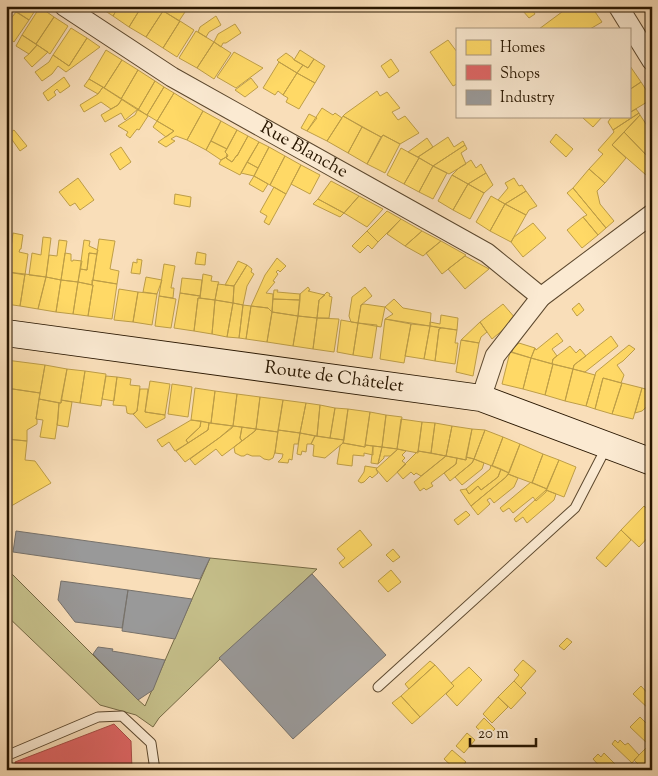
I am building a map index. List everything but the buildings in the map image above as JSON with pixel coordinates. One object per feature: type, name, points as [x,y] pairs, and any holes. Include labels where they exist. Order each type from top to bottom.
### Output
[{"type":"main road","name":"Route de Châtelet","points":[[6,333],[481,398],[652,462]]},
{"type":"street","name":"Rue Blanche","points":[[64,6],[172,77],[487,253],[541,297]]},
{"type":"street","points":[[618,6],[652,61]]},
{"type":"street","points":[[481,398],[495,356],[541,297],[652,214]]},
{"type":"lane","points":[[378,687],[575,508],[608,446]]},
{"type":"lane","points":[[6,756],[98,717],[122,716],[151,743],[155,770]]},
{"type":"shaded area","points":[[210,558],[317,569],[221,658],[159,718],[153,727],[136,715],[100,705],[6,615],[6,568],[145,706]]}]
